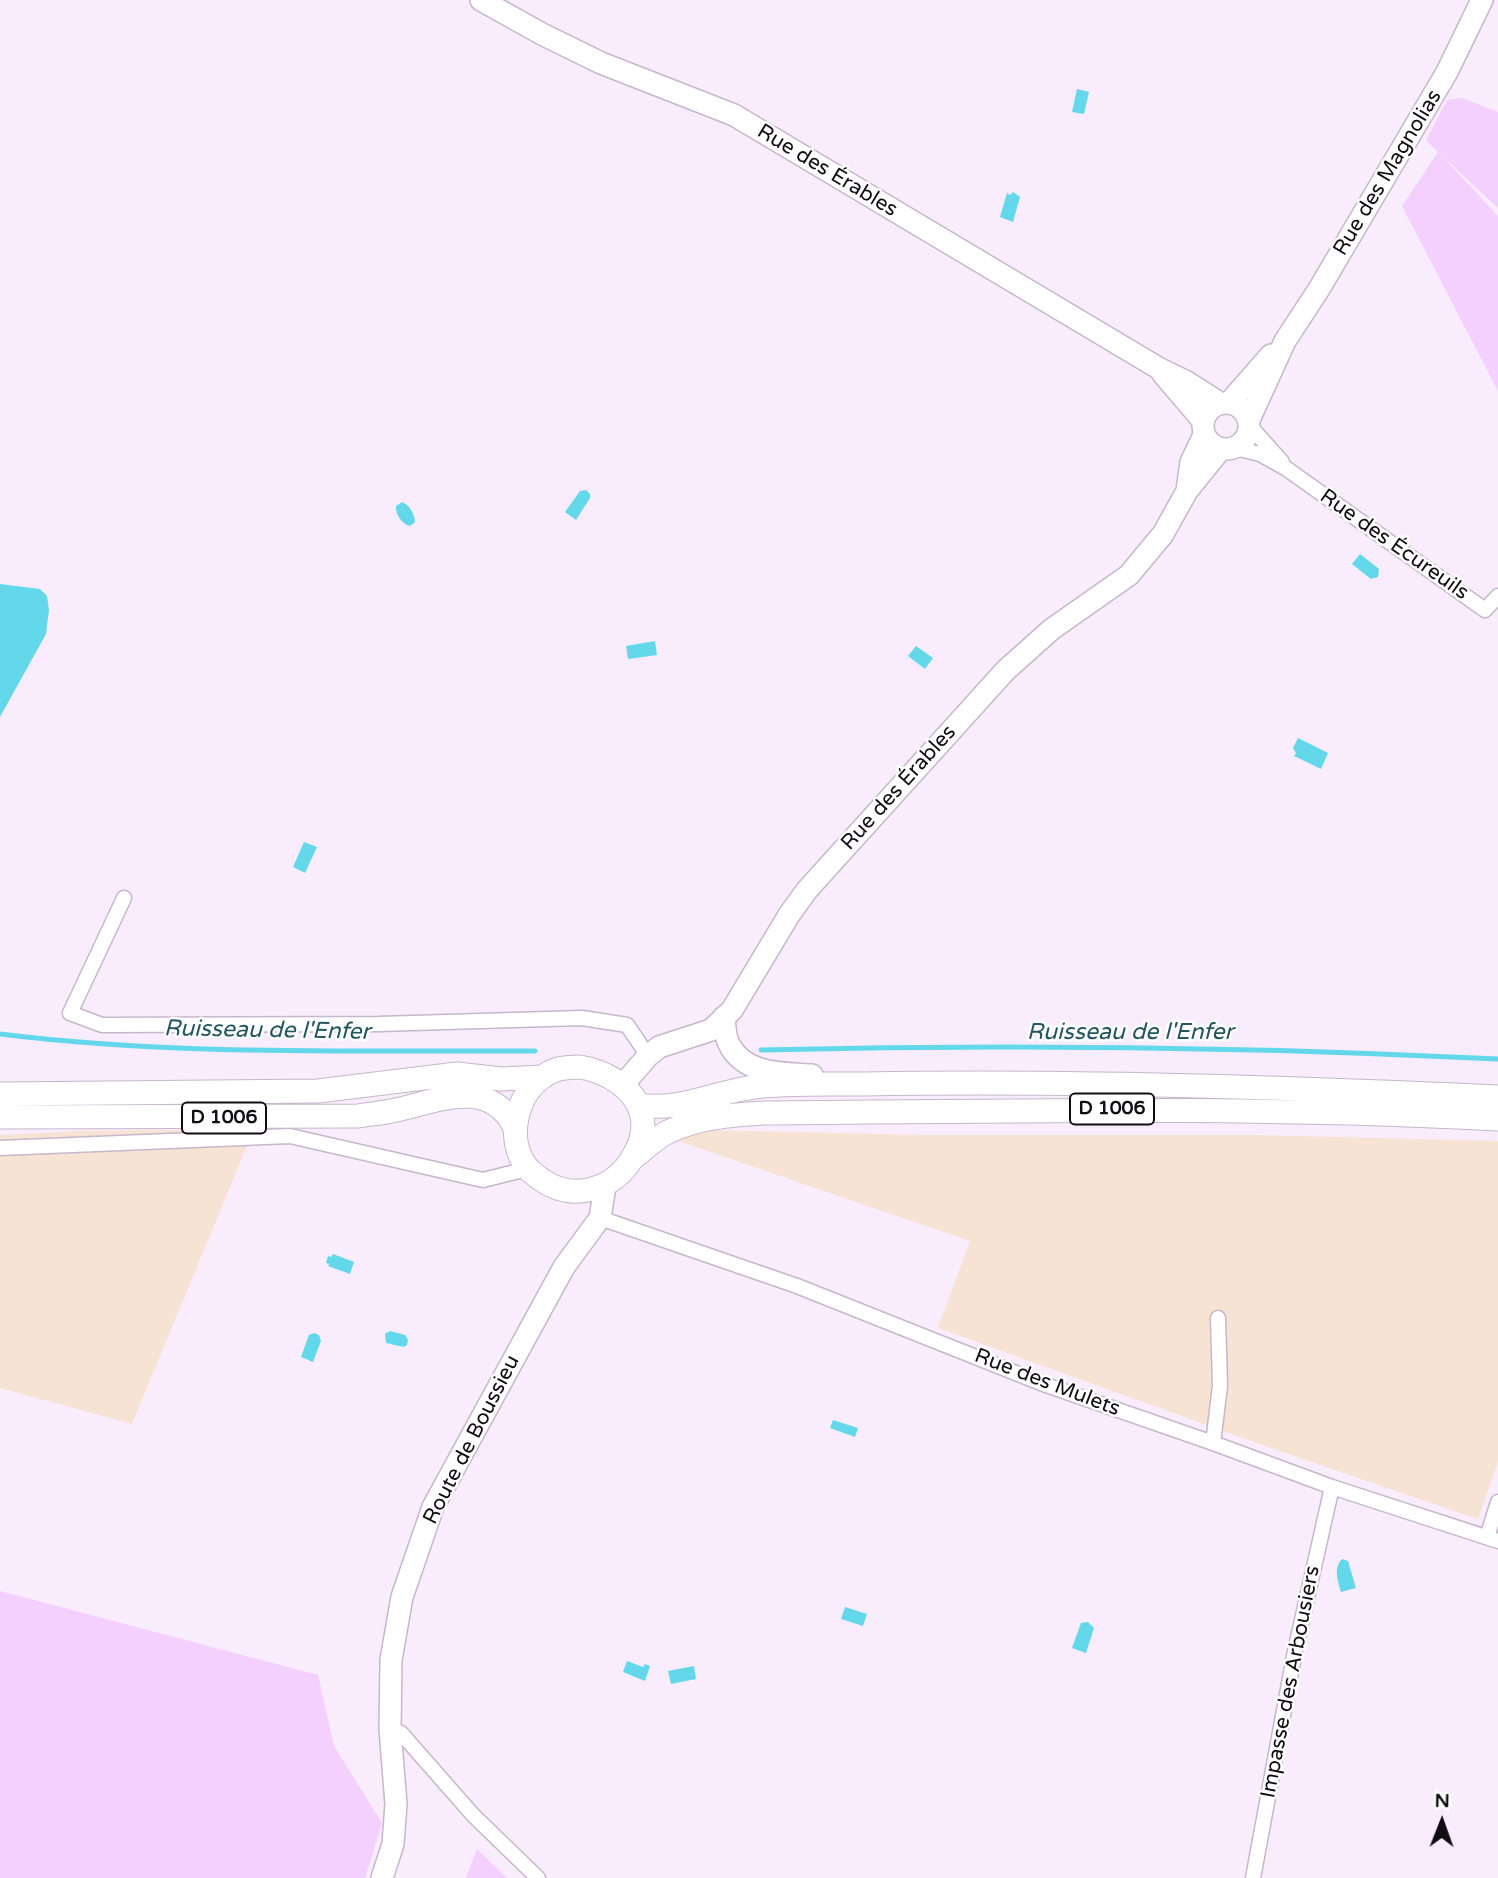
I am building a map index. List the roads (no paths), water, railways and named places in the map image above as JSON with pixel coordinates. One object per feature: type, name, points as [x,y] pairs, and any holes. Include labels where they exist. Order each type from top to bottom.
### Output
[{"type":"main road","points":[[580,1067],[599,1070],[622,1086],[639,1105],[642,1140],[621,1174],[605,1186],[580,1192],[554,1188],[527,1169],[520,1157],[514,1126],[522,1100],[542,1077],[563,1068],[580,1067]]},
{"type":"main road","name":"D 1006","points":[[0,1094],[318,1091],[457,1074],[501,1079],[542,1077]]},
{"type":"main road","name":"D 1006","points":[[639,1105],[687,1105],[724,1093],[762,1086],[905,1083],[1150,1084],[1498,1097]]},
{"type":"main road","name":"D 1006","points":[[0,1117],[358,1116],[393,1111],[460,1095],[481,1098],[495,1105],[508,1113],[514,1126]]},
{"type":"main road","name":"D 1006","points":[[633,1158],[666,1133],[691,1123],[727,1115],[765,1113],[1148,1109],[1362,1112],[1498,1119]]},
{"type":"street","name":"Rue des Érables","points":[[481,0],[601,64],[734,115],[1160,369],[1225,403],[1238,406],[1249,422]]},
{"type":"street","name":"Rue des Magnolias","points":[[1285,341],[1225,403],[1212,408],[1216,438],[1246,438],[1249,422],[1285,341],[1319,289],[1447,72],[1482,0]]},
{"type":"street","name":"Rue des Érables","points":[[622,1086],[659,1046],[711,1030],[732,1010],[807,890],[1006,670],[1041,638],[1129,575],[1163,534],[1216,438],[1160,369]]},
{"type":"street","name":"Rue des Écureuils","points":[[1249,422],[1287,469]]},
{"type":"street","name":"Rue des Écureuils","points":[[1216,438],[1260,454],[1287,469],[1485,610],[1498,596]]},
{"type":"street","points":[[124,898],[70,1013],[102,1026],[379,1024],[582,1018],[627,1025],[648,1055]]},
{"type":"street","points":[[724,1017],[728,1043],[741,1061],[773,1073],[905,1083]]},
{"type":"street","points":[[0,1148],[290,1136],[483,1180],[527,1169]]},
{"type":"street","name":"Route de Boussieu","points":[[382,1878],[393,1844],[396,1804],[390,1729],[391,1660],[402,1598],[433,1507],[565,1268],[600,1218],[605,1186]]},
{"type":"street","name":"Rue des Mulets","points":[[600,1218],[797,1286],[1046,1385],[1332,1487],[1493,1539]]},
{"type":"street","points":[[1213,1443],[1220,1386],[1218,1318]]},
{"type":"street","name":"Impasse des Arbousiers","points":[[1253,1878],[1295,1651],[1332,1487]]},
{"type":"street","points":[[1493,1539],[1498,1502]]},
{"type":"street","points":[[390,1729],[401,1733],[473,1815],[538,1878]]},
{"type":"water","points":[[1077,89],[1089,92],[1084,114],[1072,112]]},
{"type":"water","points":[[1013,192],[1020,197],[1013,222],[1000,217],[1007,193],[1010,195]]},
{"type":"water","points":[[586,490],[590,498],[576,520],[565,512],[580,491]]},
{"type":"water","points":[[402,502],[414,516],[415,522],[410,526],[402,521],[397,512],[396,506]]},
{"type":"water","points":[[1360,554],[1379,569],[1378,577],[1371,579],[1352,564]]},
{"type":"water","points":[[0,584],[40,589],[47,596],[49,610],[46,634],[0,717]]},
{"type":"water","points":[[655,641],[657,655],[628,659],[626,646]]},
{"type":"water","points":[[916,646],[933,658],[925,669],[908,656]]},
{"type":"water","points":[[1298,738],[1328,753],[1321,769],[1294,756],[1296,753],[1293,748]]},
{"type":"water","points":[[304,842],[317,847],[305,873],[293,867]]},
{"type":"water","points":[[333,1254],[354,1262],[350,1274],[328,1266],[328,1256]]},
{"type":"water","points":[[390,1331],[405,1335],[407,1345],[404,1347],[386,1343],[385,1334]]},
{"type":"water","points":[[309,1335],[319,1335],[321,1341],[313,1362],[301,1357]]},
{"type":"water","points":[[833,1420],[858,1428],[855,1437],[830,1428]]},
{"type":"water","points":[[1342,1559],[1348,1561],[1356,1588],[1341,1592],[1337,1570]]},
{"type":"water","points":[[845,1607],[867,1614],[863,1626],[841,1619]]},
{"type":"water","points":[[1088,1622],[1094,1628],[1086,1653],[1072,1648],[1081,1623]]},
{"type":"water","points":[[627,1661],[643,1667],[645,1664],[650,1666],[645,1681],[623,1672]]},
{"type":"water","points":[[694,1666],[696,1679],[671,1684],[668,1671]]},
{"type":"waterway","name":"Ruisseau de l'Enfer","points":[[0,1034],[200,1049],[535,1051]]},
{"type":"waterway","name":"Ruisseau de l'Enfer","points":[[761,1050],[1130,1048],[1498,1059]]}]
